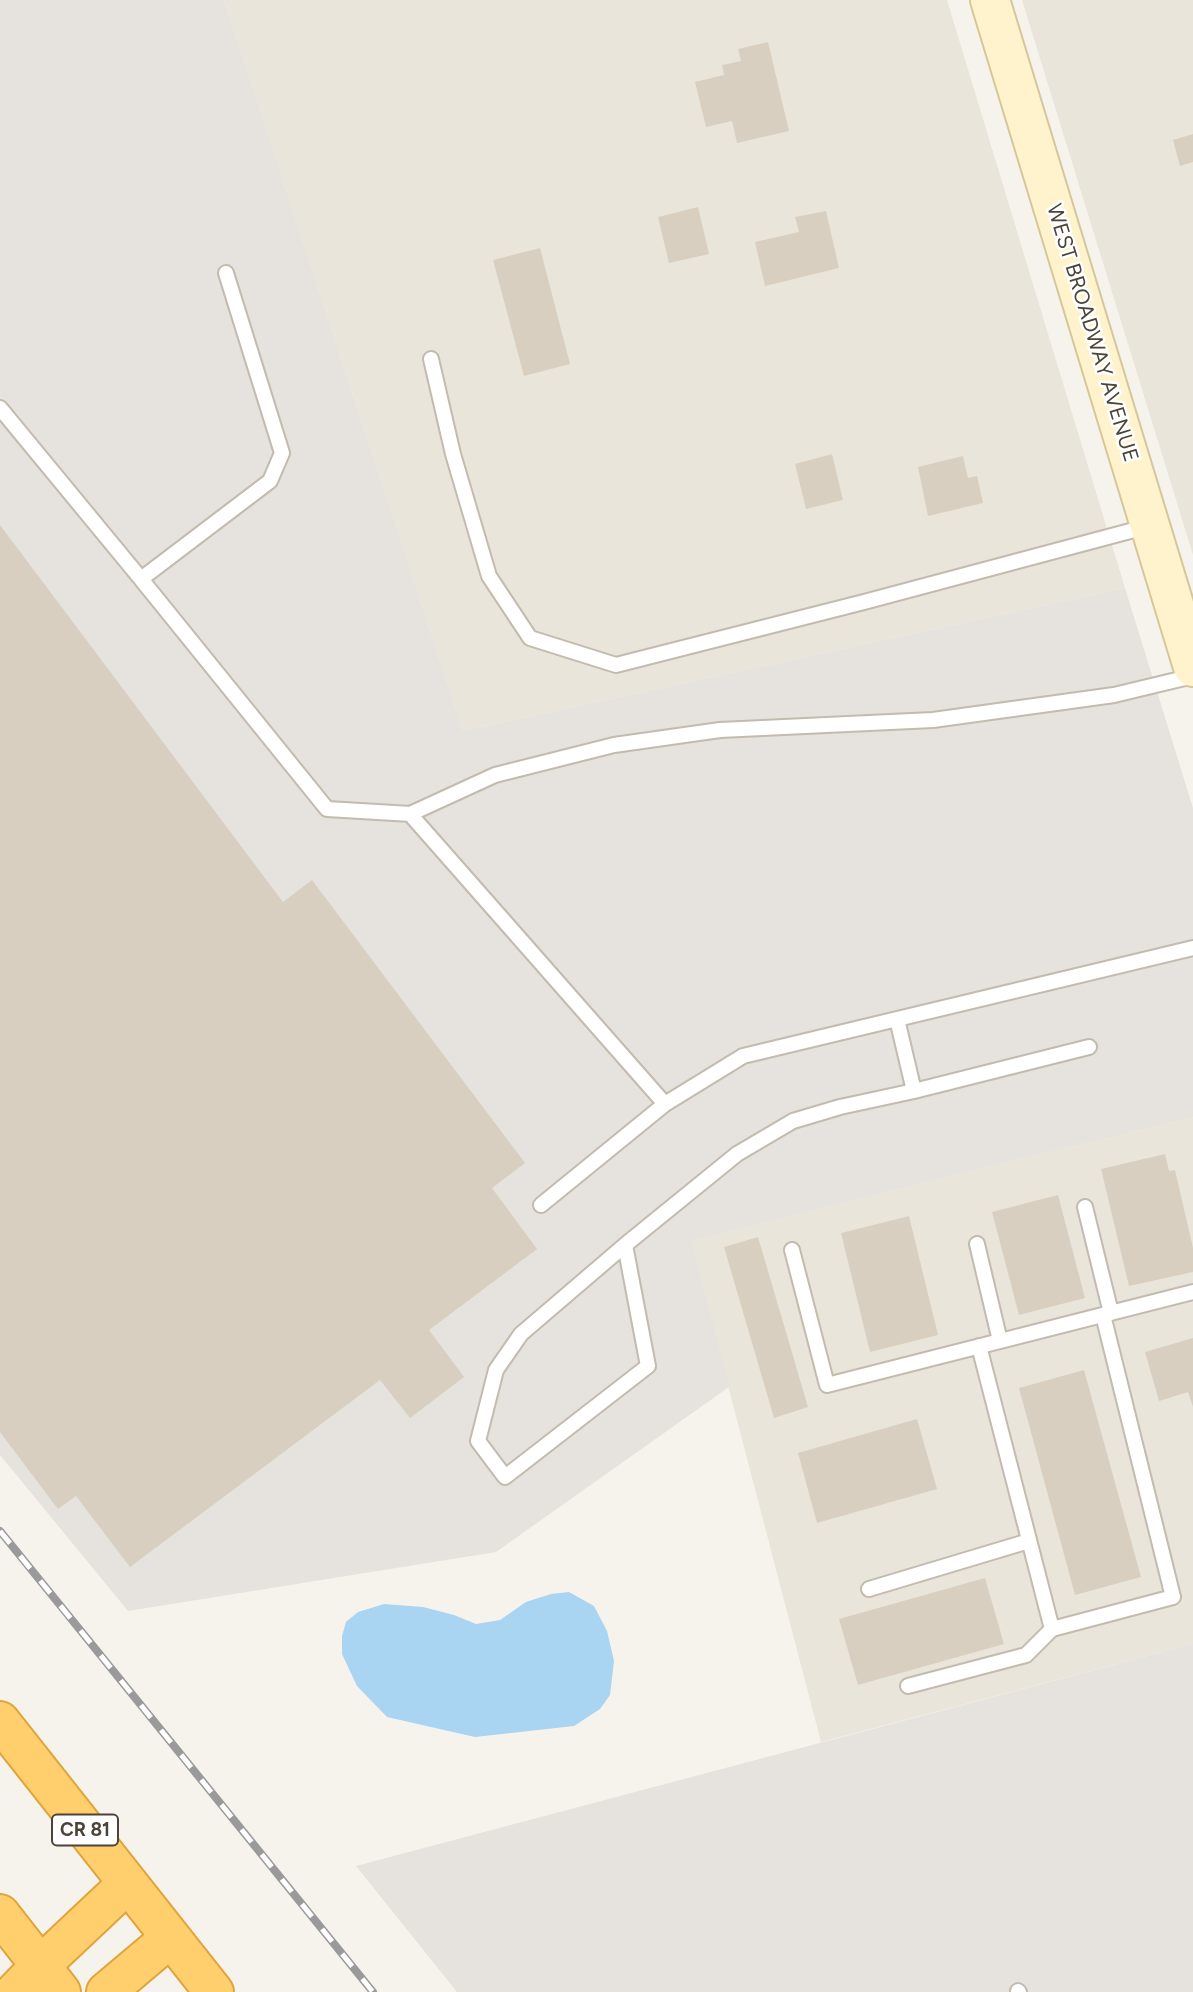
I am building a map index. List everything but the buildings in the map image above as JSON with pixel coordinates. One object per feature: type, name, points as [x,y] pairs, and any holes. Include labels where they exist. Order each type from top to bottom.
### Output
[{"type":"highway","name":"CR 81","points":[[0,1721],[214,1992]]},
{"type":"highway","points":[[0,1914],[39,1983],[127,1884]]},
{"type":"highway","points":[[106,1992],[170,1938]]},
{"type":"street","name":"WEST BROADWAY AVENUE","points":[[990,0],[1193,667]]},
{"type":"lane","points":[[141,579],[270,481],[282,453],[226,273]]},
{"type":"lane","points":[[431,359],[453,454],[489,576],[530,638],[617,665],[864,603],[1151,526]]},
{"type":"lane","points":[[0,408],[327,809],[411,814],[495,775],[614,745],[720,730],[933,720],[1114,695],[1193,676]]},
{"type":"lane","points":[[411,814],[665,1104]]},
{"type":"lane","points":[[541,1205],[665,1104],[743,1056],[1193,947]]},
{"type":"lane","points":[[897,1019],[914,1091]]},
{"type":"lane","points":[[625,1245],[648,1366],[505,1477],[478,1441],[496,1370],[522,1334],[625,1245],[737,1154],[793,1121],[840,1107],[1089,1047]]},
{"type":"lane","points":[[908,1686],[1026,1655],[1052,1629],[1173,1597],[1085,1207]]},
{"type":"lane","points":[[978,1244],[1000,1341]]},
{"type":"lane","points":[[792,1250],[827,1385],[1193,1292]]},
{"type":"lane","points":[[979,1346],[1052,1629]]},
{"type":"lane","points":[[869,1589],[1029,1541]]},
{"type":"shaded area","points":[[0,0],[224,0],[463,731],[1125,588],[1193,808],[1193,1117],[691,1240],[729,1387],[496,1552],[128,1611],[0,1455]]},
{"type":"shaded area","points":[[224,0],[947,0],[1125,588],[463,731]]},
{"type":"shaded area","points":[[1022,0],[1193,0],[1193,555]]},
{"type":"shaded area","points":[[1193,1117],[1193,1644],[821,1742],[690,1240]]},
{"type":"shaded area","points":[[1193,1644],[1193,1992],[457,1992],[356,1866]]},
{"type":"water","points":[[569,1592],[594,1606],[607,1631],[614,1661],[610,1695],[600,1709],[574,1726],[475,1737],[387,1717],[357,1686],[342,1654],[342,1636],[346,1622],[358,1612],[384,1604],[423,1607],[476,1624],[500,1620],[526,1602],[551,1594]]},
{"type":"railway","points":[[0,1531],[373,1992]]}]
